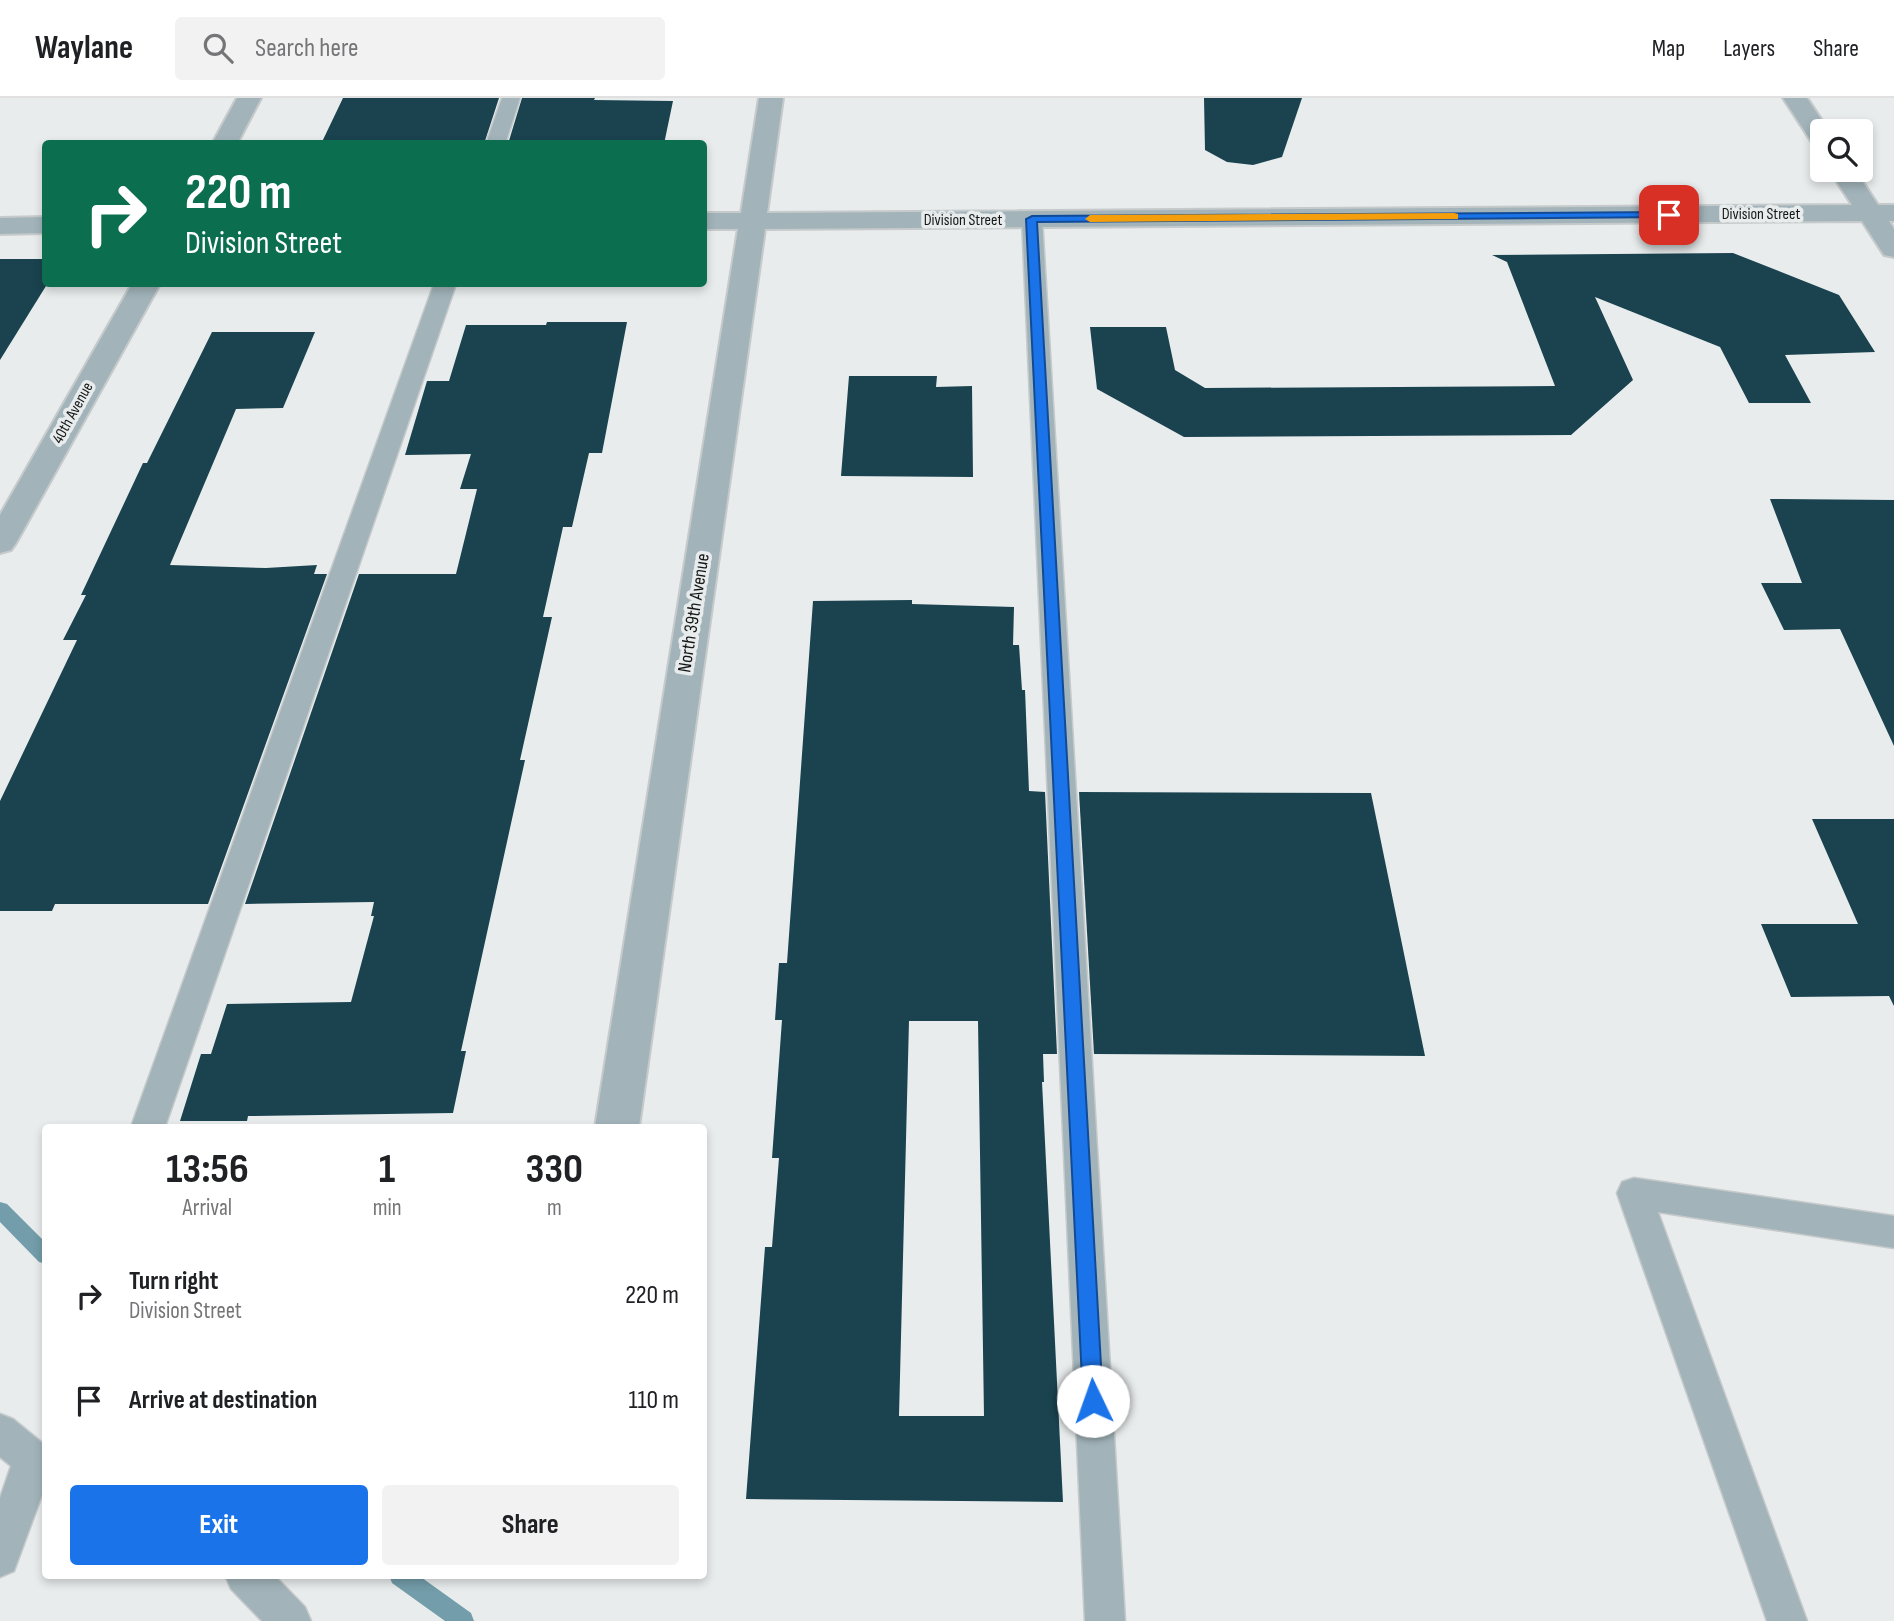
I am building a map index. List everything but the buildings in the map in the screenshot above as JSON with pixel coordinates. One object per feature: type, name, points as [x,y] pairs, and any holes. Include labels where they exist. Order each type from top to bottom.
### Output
[{"type":"street","points":[[226,140],[249,98]]},
{"type":"street","name":"North 39th Avenue","points":[[617,1124],[771,98]]},
{"type":"street","points":[[1795,98],[1810,121]]},
{"type":"street","points":[[1853,182],[1882,213],[1894,249]]},
{"type":"street","name":"Division Street","points":[[707,221],[1882,213]]},
{"type":"street","points":[[0,226],[42,225]]},
{"type":"street","name":"40th Avenue","points":[[0,543],[144,287]]},
{"type":"lane","points":[[496,140],[511,98]]},
{"type":"lane","points":[[1032,219],[1104,1621]]},
{"type":"lane","points":[[149,1124],[445,287]]},
{"type":"lane","points":[[1787,1621],[1634,1193],[1894,1231]]},
{"type":"lane","points":[[0,1432],[39,1463],[0,1557]]},
{"type":"lane","points":[[249,1579],[290,1621]]},
{"type":"waterway","points":[[0,1210],[42,1252]]},
{"type":"waterway","points":[[405,1579],[463,1621]]},
{"type":"slow traffic","points":[[1090,219],[1454,216]]},
{"type":"route","points":[[1093,1401],[1032,219],[1669,215]]}]
